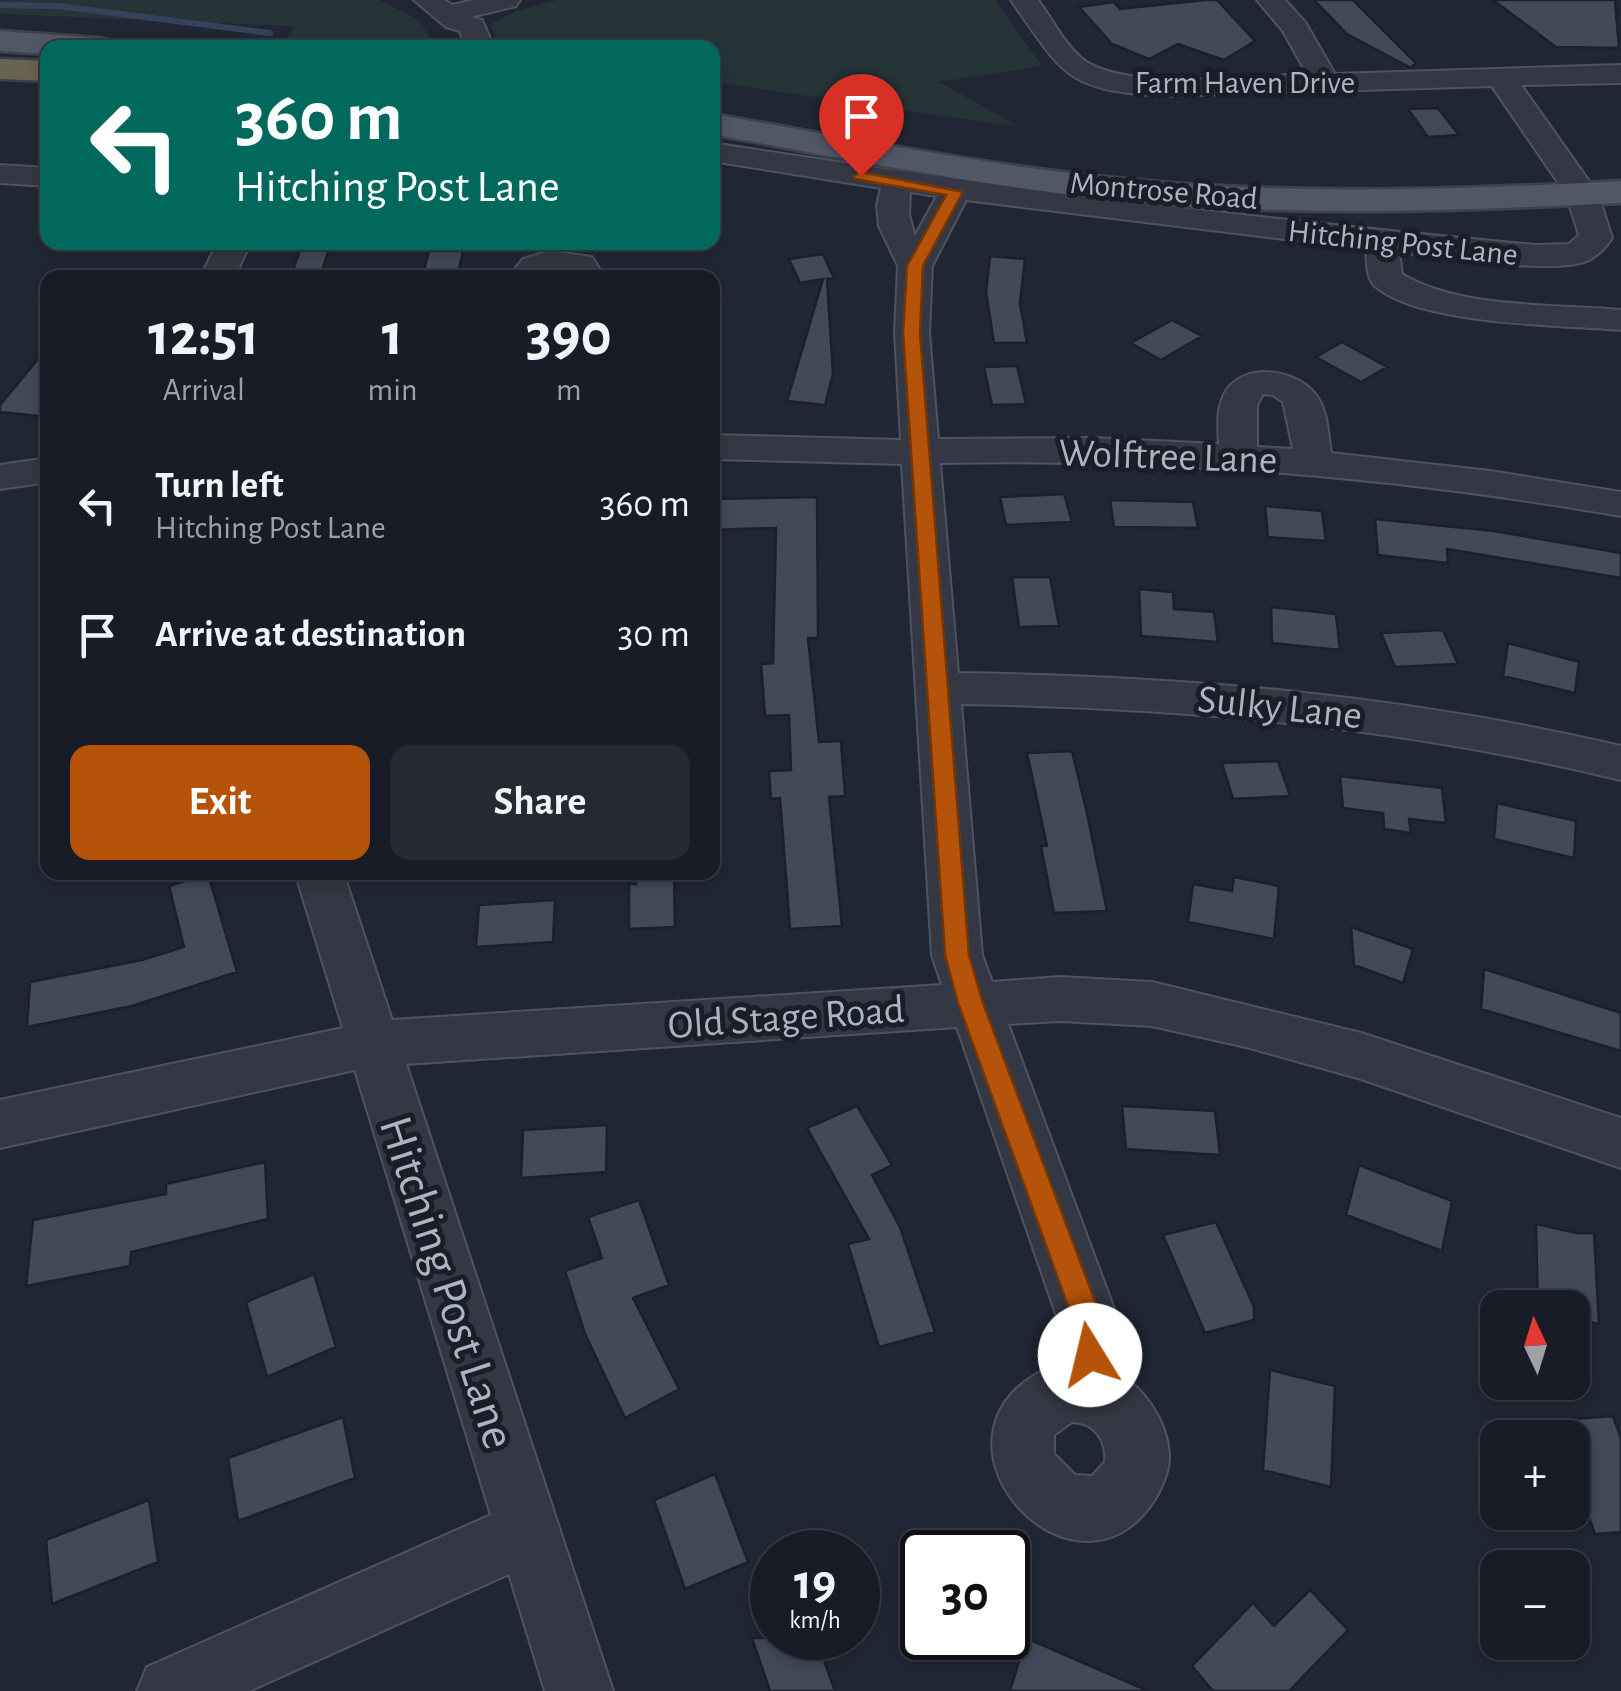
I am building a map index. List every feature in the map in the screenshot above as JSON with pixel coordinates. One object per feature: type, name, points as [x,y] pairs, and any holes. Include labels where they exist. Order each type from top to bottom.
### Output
[{"type":"highway","points":[[0,68],[40,70]]},
{"type":"main road","points":[[0,41],[40,44]]},
{"type":"main road","points":[[0,58],[40,61]]},
{"type":"main road","name":"Montrose Road","points":[[720,101],[960,145],[1162,170],[1574,180],[1621,192]]},
{"type":"main road","name":"Montrose Road","points":[[720,125],[1062,183],[1184,195],[1317,201],[1574,180],[1621,164]]},
{"type":"street","points":[[445,21],[507,0]]},
{"type":"street","name":"Farm Haven Drive","points":[[1024,0],[1065,58],[1098,77],[1127,84],[1166,87],[1621,74]]},
{"type":"street","points":[[1270,0],[1295,28],[1326,82]]},
{"type":"street","points":[[445,21],[472,26],[477,40]]},
{"type":"street","points":[[1501,78],[1574,180]]},
{"type":"street","name":"Hitching Post Lane","points":[[720,153],[956,192],[1380,242],[1535,255],[1577,253],[1596,238],[1574,180]]},
{"type":"street","points":[[0,174],[40,176]]},
{"type":"street","points":[[898,182],[893,194],[895,236],[915,266]]},
{"type":"street","points":[[956,192],[915,266],[912,333],[957,955],[1086,1317],[1087,1392]]},
{"type":"street","points":[[1380,242],[1386,278],[1416,298],[1477,308],[1621,320]]},
{"type":"street","points":[[533,270],[540,264],[568,260],[584,270]]},
{"type":"street","points":[[1239,456],[1236,397],[1243,388],[1258,383],[1277,384],[1301,400],[1314,462]]},
{"type":"street","name":"Wolftree Lane","points":[[720,447],[1239,456],[1314,462],[1621,504]]},
{"type":"street","points":[[0,476],[40,471]]},
{"type":"street","name":"Sulky Lane","points":[[935,688],[1166,693],[1313,707],[1501,738],[1621,763]]},
{"type":"street","name":"Hitching Post Lane","points":[[322,880],[579,1691]]},
{"type":"street","name":"Old Stage Road","points":[[0,1124],[374,1044],[1060,999],[1152,1004],[1361,1056],[1621,1144]]},
{"type":"street","points":[[171,1691],[528,1532]]},
{"type":"shaded area","points":[[0,0],[379,0],[419,20],[431,40],[286,40],[293,26],[0,14]]},
{"type":"shaded area","points":[[557,0],[995,0],[1042,66],[939,82],[1020,127],[720,83],[720,40],[496,40],[491,24],[517,11]]},
{"type":"building","points":[[1217,0],[1255,41],[1224,60],[1178,44],[1149,59],[1112,44],[1079,7],[1114,2],[1120,9]]},
{"type":"building","points":[[1314,0],[1353,0],[1416,63],[1411,68],[1347,34]]},
{"type":"building","points":[[1493,0],[1615,0],[1619,48],[1556,47]]},
{"type":"building","points":[[1438,108],[1459,135],[1428,137],[1408,109]]},
{"type":"building","points":[[300,250],[329,250],[322,270],[293,270]]},
{"type":"building","points":[[429,251],[463,251],[459,270],[424,270]]},
{"type":"building","points":[[823,254],[834,278],[827,279],[833,374],[825,405],[787,401],[823,279],[800,283],[789,259]]},
{"type":"building","points":[[990,256],[1025,259],[1020,303],[1027,343],[994,343],[986,292]]},
{"type":"building","points":[[1172,320],[1202,336],[1161,360],[1131,343]]},
{"type":"building","points":[[1342,342],[1387,367],[1361,382],[1316,357]]},
{"type":"building","points":[[40,357],[40,416],[0,412],[0,405]]},
{"type":"building","points":[[1017,366],[1026,404],[992,405],[984,367]]},
{"type":"building","points":[[1064,494],[1072,522],[1006,525],[1000,497]]},
{"type":"building","points":[[817,497],[818,638],[808,638],[819,742],[841,741],[845,796],[829,797],[842,926],[790,929],[780,798],[771,799],[769,771],[791,770],[789,715],[765,716],[761,664],[773,663],[776,528],[720,530],[720,499]]},
{"type":"building","points":[[1110,500],[1193,502],[1198,528],[1114,527]]},
{"type":"building","points":[[1265,506],[1322,511],[1326,541],[1268,537]]},
{"type":"building","points":[[1375,519],[1494,531],[1621,553],[1621,578],[1447,549],[1448,563],[1378,555]]},
{"type":"building","points":[[1012,577],[1050,577],[1059,626],[1019,627]]},
{"type":"building","points":[[1139,589],[1173,592],[1174,609],[1214,612],[1218,642],[1141,636]]},
{"type":"building","points":[[1271,607],[1336,614],[1340,650],[1272,643]]},
{"type":"building","points":[[1443,630],[1458,664],[1395,667],[1381,633]]},
{"type":"building","points":[[1508,643],[1579,662],[1575,693],[1503,676]]},
{"type":"building","points":[[1072,751],[1107,911],[1054,913],[1041,846],[1047,846],[1027,753]]},
{"type":"building","points":[[1278,761],[1290,796],[1233,799],[1222,763]]},
{"type":"building","points":[[1340,776],[1442,788],[1446,823],[1409,819],[1411,833],[1384,829],[1383,813],[1343,808]]},
{"type":"building","points":[[1497,803],[1576,821],[1574,858],[1494,839]]},
{"type":"building","points":[[1234,877],[1279,886],[1274,939],[1188,922],[1193,884],[1232,891]]},
{"type":"building","points":[[188,880],[210,880],[237,972],[132,1006],[27,1027],[30,982],[142,960],[184,947],[169,886]]},
{"type":"building","points":[[636,880],[674,880],[675,927],[629,929],[629,884],[636,884]]},
{"type":"building","points":[[555,900],[553,942],[476,947],[479,905]]},
{"type":"building","points":[[1351,927],[1413,949],[1403,983],[1354,965]]},
{"type":"building","points":[[1484,969],[1621,1013],[1621,1051],[1481,1009]]},
{"type":"building","points":[[857,1106],[892,1165],[872,1175],[900,1227],[935,1332],[879,1347],[848,1244],[869,1239],[807,1128]]},
{"type":"building","points":[[1122,1106],[1215,1111],[1220,1155],[1126,1149]]},
{"type":"building","points":[[607,1125],[606,1172],[521,1178],[523,1130]]},
{"type":"building","points":[[265,1162],[268,1219],[131,1252],[130,1266],[26,1286],[33,1220],[166,1194],[166,1184]]},
{"type":"building","points":[[1359,1165],[1452,1201],[1442,1251],[1346,1215]]},
{"type":"building","points":[[639,1200],[669,1285],[633,1298],[679,1389],[625,1418],[585,1334],[565,1271],[602,1258],[588,1217]]},
{"type":"building","points":[[1216,1222],[1254,1307],[1254,1320],[1205,1333],[1163,1235]]},
{"type":"building","points":[[1536,1224],[1594,1233],[1599,1324],[1590,1322],[1590,1290],[1538,1290]]},
{"type":"building","points":[[314,1274],[336,1347],[267,1377],[246,1302]]},
{"type":"building","points":[[1270,1370],[1335,1386],[1331,1487],[1263,1470]]},
{"type":"building","points":[[1613,1416],[1621,1438],[1621,1532],[1595,1534],[1590,1520],[1590,1420],[1572,1419]]},
{"type":"building","points":[[343,1417],[355,1478],[238,1521],[228,1458]]},
{"type":"building","points":[[715,1474],[748,1562],[685,1589],[654,1500]]},
{"type":"building","points":[[149,1500],[158,1562],[52,1604],[46,1540]]},
{"type":"building","points":[[1310,1590],[1348,1630],[1289,1691],[1213,1691],[1192,1666],[1253,1603],[1274,1626]]},
{"type":"building","points":[[1030,1640],[1148,1691],[1010,1691],[1019,1660],[1030,1660]]},
{"type":"building","points":[[759,1660],[824,1660],[835,1691],[770,1691]]},
{"type":"waterway","points":[[0,5],[58,6],[270,33]]},
{"type":"route","points":[[861,176],[956,192],[915,266],[912,333],[957,955],[1086,1317],[1090,1355]]}]
